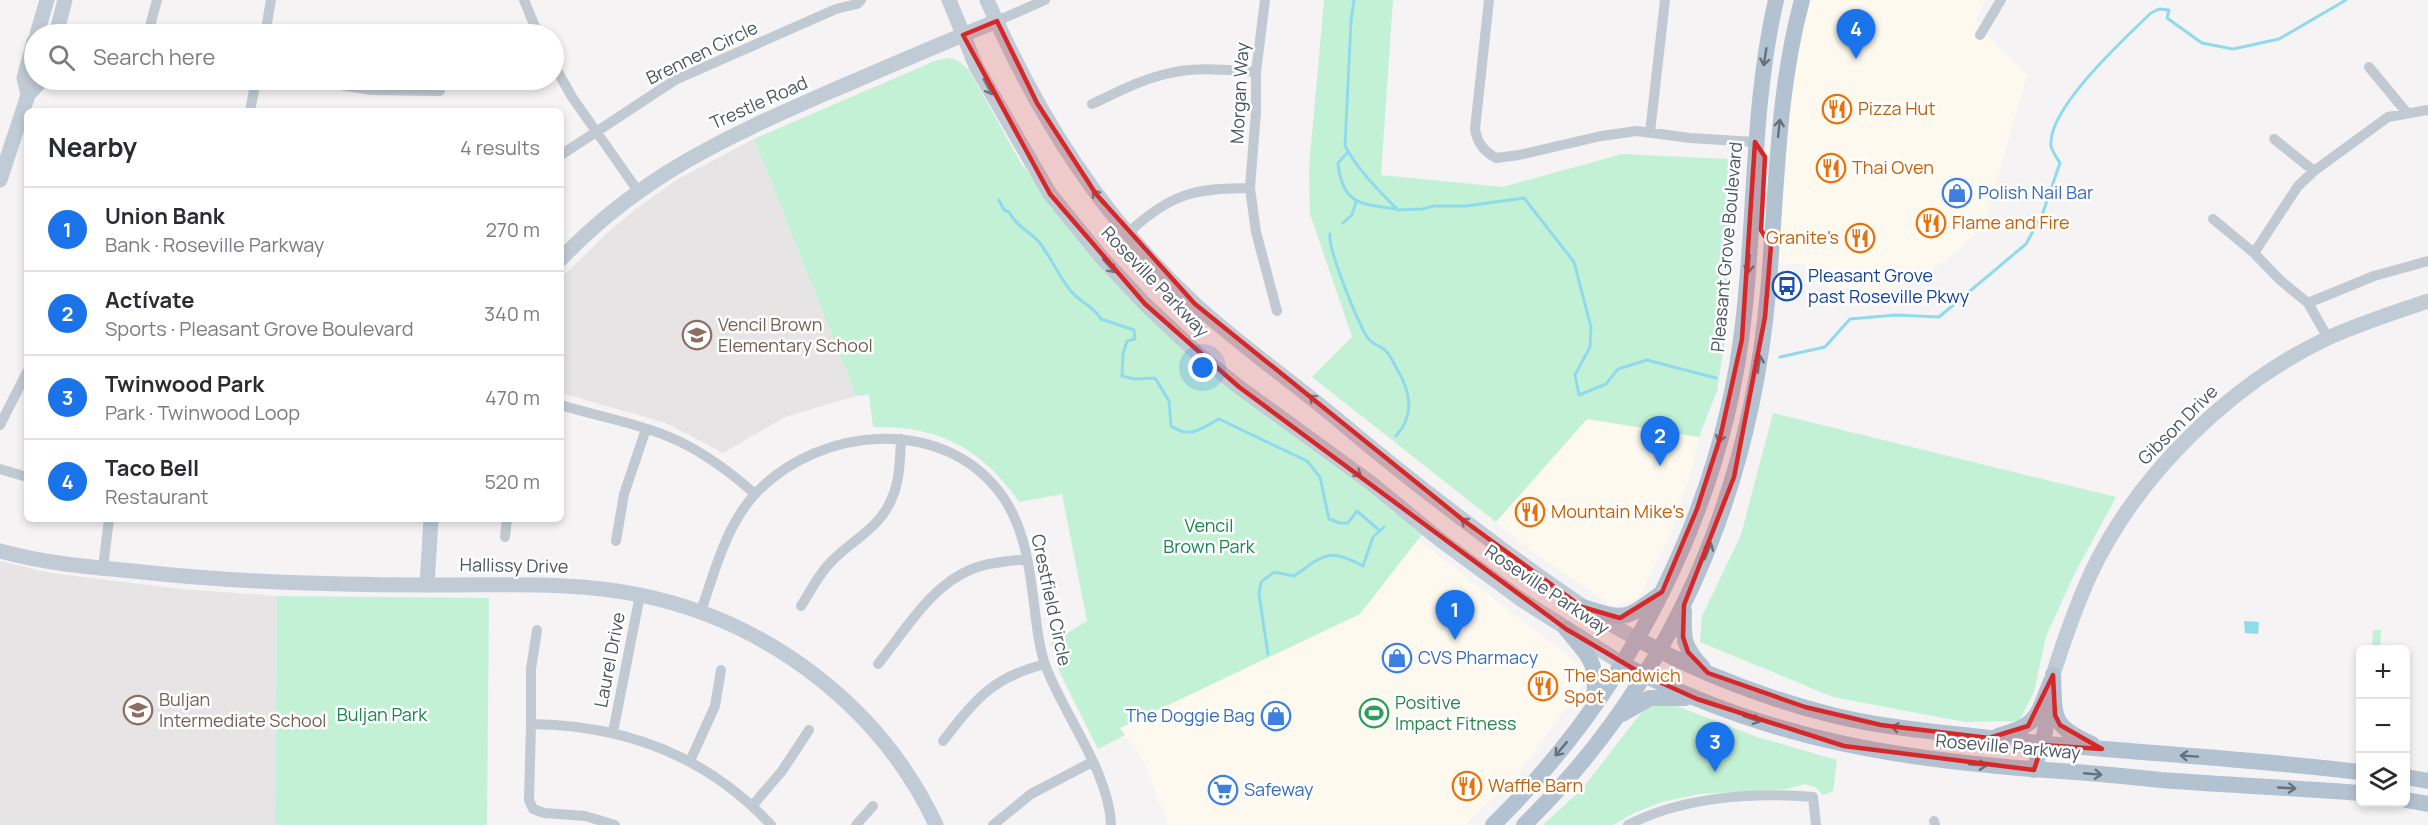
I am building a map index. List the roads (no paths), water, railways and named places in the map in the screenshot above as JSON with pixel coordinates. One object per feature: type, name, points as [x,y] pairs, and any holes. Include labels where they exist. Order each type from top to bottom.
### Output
[{"type":"main road","name":"Pleasant Grove Boulevard","points":[[1493,825],[1553,759],[1594,707],[1623,663],[1662,592],[1697,509],[1731,394],[1744,315],[1755,142],[1762,72],[1776,0]]},
{"type":"main road","points":[[1524,825],[1572,775],[1617,718],[1659,651],[1684,605],[1721,517],[1746,432],[1765,317],[1782,106],[1802,0]]},
{"type":"main road","points":[[1755,142],[1761,146],[1765,157],[1761,230],[1771,246]]},
{"type":"main road","points":[[1582,607],[1620,618],[1635,613],[1662,592]]},
{"type":"main road","points":[[1684,605],[1684,644],[1688,652],[1708,673]]},
{"type":"main road","points":[[1566,629],[1592,662],[1596,679],[1594,707]]},
{"type":"main road","name":"Roseville Parkway","points":[[1637,639],[1708,673],[1761,694],[1836,716],[1928,732],[2042,745],[2356,772]]},
{"type":"main road","name":"Roseville Parkway","points":[[1623,663],[1697,699],[1754,720],[1844,746],[1922,759],[2034,770],[2356,793]]},
{"type":"main road","points":[[1989,738],[2028,726],[2037,715],[2053,675]]},
{"type":"main road","points":[[2034,770],[2042,745],[2053,675]]},
{"type":"main road","points":[[2053,675],[2055,715],[2060,725],[2068,733],[2102,749]]},
{"type":"main road","points":[[1617,718],[1650,698],[1697,699]]},
{"type":"main road","points":[[2410,778],[2428,781]]},
{"type":"main road","points":[[2410,801],[2428,804]]},
{"type":"street","points":[[40,24],[47,0]]},
{"type":"street","points":[[59,24],[65,0]]},
{"type":"street","points":[[151,24],[157,0]]},
{"type":"street","points":[[267,24],[271,0]]},
{"type":"street","points":[[524,0],[534,24]]},
{"type":"street","name":"Brennen Circle","points":[[564,153],[675,80],[836,9],[857,4],[861,0]]},
{"type":"street","name":"Roseville Parkway","points":[[949,0],[976,66],[1050,194],[1102,258],[1150,309],[1239,387],[1371,483],[1439,539],[1507,590],[1623,663]]},
{"type":"street","name":"Roseville Parkway","points":[[987,0],[1020,72],[1049,125],[1096,194],[1128,233],[1195,304],[1394,467],[1582,607],[1637,639]]},
{"type":"street","points":[[996,21],[1045,0]]},
{"type":"street","name":"Morgan Way","points":[[1265,0],[1256,72],[1256,112],[1250,188],[1256,232],[1277,311]]},
{"type":"street","points":[[1489,0],[1475,129],[1477,140],[1489,154],[1496,158],[1506,158],[1601,136],[1650,132],[1678,137],[1755,142]]},
{"type":"street","points":[[1650,132],[1665,0]]},
{"type":"street","points":[[1980,35],[2001,0]]},
{"type":"street","name":"Trestle Road","points":[[564,256],[585,234],[638,191],[687,159],[734,135],[996,21]]},
{"type":"street","points":[[2369,67],[2407,113]]},
{"type":"street","points":[[1092,104],[1136,83],[1167,73],[1209,69],[1256,72]]},
{"type":"street","points":[[564,81],[596,132],[638,191]]},
{"type":"street","points":[[27,90],[28,95]]},
{"type":"street","points":[[0,180],[28,95],[33,90]]},
{"type":"street","points":[[251,108],[254,90]]},
{"type":"street","points":[[372,90],[441,91]]},
{"type":"street","points":[[2254,253],[2298,186],[2314,171],[2388,117],[2428,110]]},
{"type":"street","points":[[2274,139],[2314,171]]},
{"type":"street","points":[[1128,233],[1167,203],[1187,194],[1213,188],[1250,188]]},
{"type":"street","points":[[2213,219],[2308,303],[2328,338]]},
{"type":"street","points":[[2308,303],[2374,276],[2428,261]]},
{"type":"street","name":"Gibson Drive","points":[[2053,675],[2075,610],[2092,571],[2121,522],[2151,480],[2219,407],[2254,381],[2328,338],[2428,301]]},
{"type":"street","points":[[0,425],[24,378]]},
{"type":"street","points":[[564,406],[668,436],[711,459],[755,494]]},
{"type":"street","points":[[616,541],[624,494],[646,429]]},
{"type":"street","name":"Crestfield Circle","points":[[701,611],[731,530],[755,494],[772,478],[810,456],[857,441],[880,438],[901,439],[943,449],[978,471],[991,483],[1003,497],[1014,516],[1027,559],[1044,664],[1106,791],[1111,825]]},
{"type":"street","points":[[801,606],[816,580],[829,564],[874,527],[884,513],[897,482],[901,439]]},
{"type":"street","points":[[0,469],[24,476]]},
{"type":"street","points":[[103,568],[109,522]]},
{"type":"street","points":[[428,585],[431,522]]},
{"type":"street","points":[[505,537],[507,522]]},
{"type":"street","name":"Hallissy Drive","points":[[0,550],[33,559],[103,568],[275,583],[567,586],[640,594],[701,611],[742,629],[779,650],[842,698],[878,735],[900,763],[936,825]]},
{"type":"street","points":[[878,664],[927,603],[956,576],[989,564],[1027,559]]},
{"type":"street","name":"Laurel Drive","points":[[613,732],[640,594]]},
{"type":"street","points":[[537,630],[531,669],[529,800],[533,809],[544,813],[585,816],[615,825]]},
{"type":"street","points":[[943,741],[987,689],[1005,678],[1044,664]]},
{"type":"street","points":[[690,761],[715,706],[721,670]]},
{"type":"street","points":[[531,724],[573,726],[613,732],[654,745],[690,761],[721,781],[771,825]]},
{"type":"street","points":[[752,806],[782,771],[809,730]]},
{"type":"street","points":[[993,825],[1031,794],[1092,762]]},
{"type":"street","points":[[1628,825],[1651,813],[1697,801],[1791,796],[1813,797],[1816,825]]},
{"type":"street","points":[[856,825],[873,807]]},
{"type":"water","points":[[2244,621],[2259,622],[2258,634],[2245,633]]},
{"type":"waterway","points":[[1354,0],[1345,146],[1362,172],[1383,195],[1398,210],[1434,206],[1466,206],[1524,198],[1574,262],[1591,327],[1590,347],[1575,375],[1579,395],[1606,384],[1618,369],[1647,360],[1716,378]]},
{"type":"waterway","points":[[1780,357],[1825,347],[1850,319],[1896,315],[1939,317],[2026,244],[2042,215],[2060,163],[2051,146],[2053,131],[2061,113],[2074,94],[2107,56],[2151,13],[2159,9],[2169,10],[2167,18],[2202,43],[2233,49],[2279,39],[2346,0]]},
{"type":"waterway","points":[[1348,152],[1338,163],[1340,177],[1349,194],[1355,200],[1363,203],[1396,209]]},
{"type":"waterway","points":[[999,200],[1004,210],[1009,212],[1015,221],[1039,242],[1074,294],[1101,319],[1134,330],[1135,339],[1127,341],[1123,354],[1122,376],[1134,379],[1155,378],[1169,401],[1171,426],[1184,432],[1190,432],[1219,419],[1307,461],[1320,477],[1329,519],[1348,523],[1357,511],[1380,531]]},
{"type":"waterway","points":[[1343,223],[1352,215],[1356,202]]},
{"type":"waterway","points":[[1330,234],[1338,269],[1363,329],[1373,343],[1389,354],[1408,395],[1406,420],[1396,436]]},
{"type":"waterway","points":[[1268,654],[1259,594],[1261,582],[1274,572],[1294,576],[1327,556],[1342,557],[1363,566],[1373,537],[1384,527]]},
{"type":"place","name":"Taco Bell","points":[[1856,59]]},
{"type":"place","name":"Pizza Hut","points":[[1837,109]]},
{"type":"place","name":"Thai Oven","points":[[1831,168]]},
{"type":"place","name":"Polish Nail Bar","points":[[1957,193]]},
{"type":"place","name":"Flame and Fire","points":[[1931,223]]},
{"type":"place","name":"Granite's","points":[[1860,238]]},
{"type":"place","name":"Pleasant Grove past Roseville Pkwy","points":[[1787,286]]},
{"type":"place","name":"Vencil Brown Elementary School","points":[[697,335]]},
{"type":"place","name":"Actívate","points":[[1660,466]]},
{"type":"place","name":"Mountain Mike's","points":[[1530,512]]},
{"type":"place","name":"Union Bank","points":[[1455,640]]},
{"type":"place","name":"CVS Pharmacy","points":[[1397,658]]},
{"type":"place","name":"The Sandwich Spot","points":[[1543,686]]},
{"type":"place","name":"Buljan Intermediate School","points":[[138,710]]},
{"type":"place","name":"Positive Impact Fitness","points":[[1374,713]]},
{"type":"place","name":"The Doggie Bag","points":[[1276,716]]},
{"type":"place","name":"Twinwood Park","points":[[1715,772]]},
{"type":"place","name":"Waffle Barn","points":[[1467,786]]},
{"type":"place","name":"Safeway","points":[[1223,790]]},
{"type":"park label","name":"Vencil Brown Park","points":[[1209,536]]},
{"type":"park label","name":"Buljan Park","points":[[382,715]]}]
